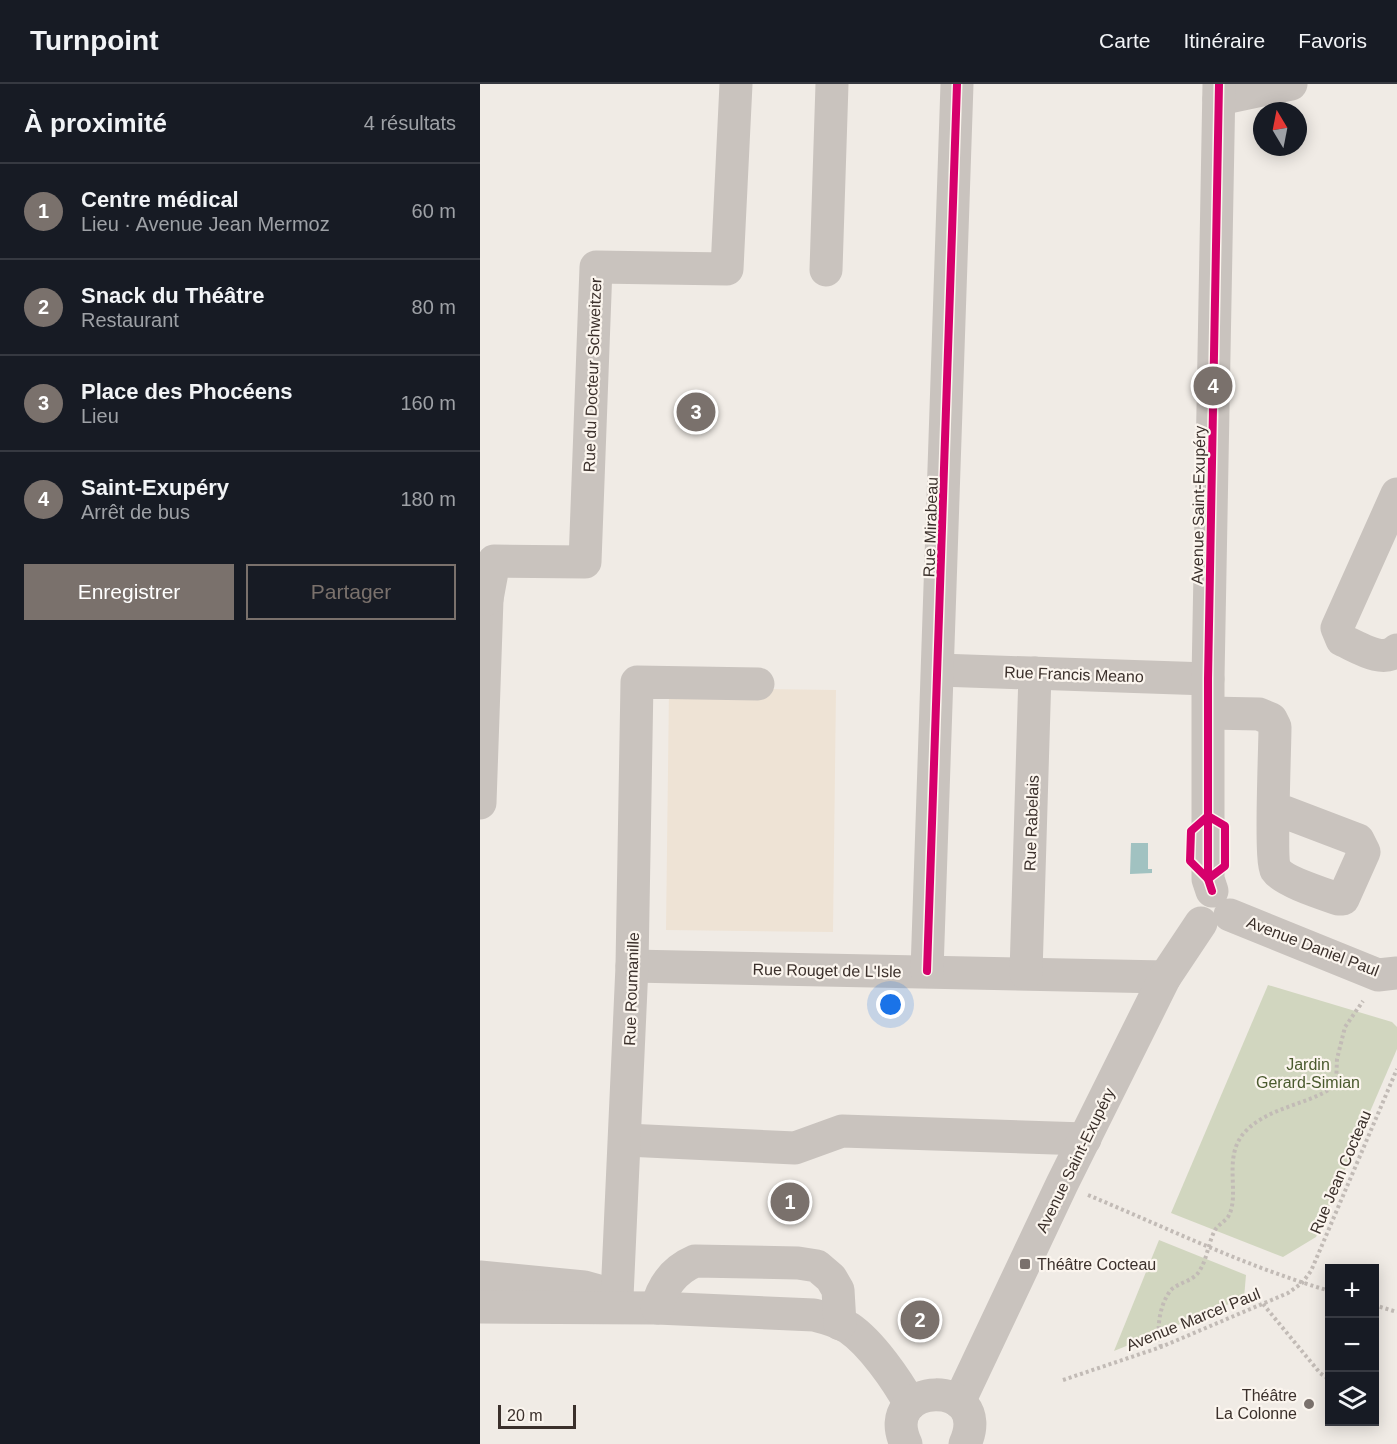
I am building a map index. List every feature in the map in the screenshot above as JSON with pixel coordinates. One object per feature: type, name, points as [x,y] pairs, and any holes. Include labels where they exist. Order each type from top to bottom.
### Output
[{"type":"street","name":"Rue du Docteur Schweitzer","points":[[484,599],[494,561],[585,562],[596,267],[727,269],[736,84]]},
{"type":"street","points":[[826,270],[832,84]]},
{"type":"street","name":"Rue Mirabeau","points":[[927,971],[939,670],[957,84]]},
{"type":"street","points":[[1219,91],[1291,84]]},
{"type":"street","name":"Avenue Saint-Exupéry","points":[[959,1402],[1062,1184],[1165,976],[1214,909],[1208,879],[1208,679],[1219,91]]},
{"type":"street","points":[[1397,494],[1337,628],[1342,640],[1383,657],[1392,656],[1397,650]]},
{"type":"street","points":[[480,803],[484,599]]},
{"type":"street","name":"Rue Francis Meano","points":[[939,670],[1208,679]]},
{"type":"street","name":"Rue Rabelais","points":[[1026,973],[1035,673]]},
{"type":"street","name":"Rue Roumanille","points":[[617,1297],[626,1140],[632,966],[637,682],[758,684]]},
{"type":"street","points":[[1209,713],[1259,714],[1271,719],[1275,727],[1274,808]]},
{"type":"street","name":"Avenue Daniel Paul","points":[[1214,909],[1391,977]]},
{"type":"street","name":"Rue Rouget de L'Isle","points":[[632,966],[1165,976]]},
{"type":"street","points":[[626,1140],[795,1148],[842,1131],[1085,1139]]},
{"type":"street","points":[[657,1308],[667,1282],[682,1267],[694,1261],[798,1263],[817,1266],[831,1278],[838,1290],[840,1324]]},
{"type":"street","points":[[480,1277],[584,1287],[657,1308]]},
{"type":"street","points":[[480,1307],[657,1308],[814,1315],[840,1324],[861,1339],[901,1387],[910,1404]]},
{"type":"street","points":[[906,1444],[901,1423],[910,1404],[917,1398],[934,1393],[943,1394],[959,1402],[970,1424],[965,1444]]},
{"type":"path","points":[[1161,1347],[1156,1330],[1172,1290],[1197,1274],[1215,1230],[1228,1216],[1234,1198],[1231,1180],[1237,1144],[1245,1132],[1269,1114],[1320,1097],[1336,1085],[1337,1059],[1345,1027],[1391,977]]},
{"type":"path","points":[[1062,1184],[1209,1246],[1325,1290]]},
{"type":"path","points":[[1263,1304],[1325,1377]]},
{"type":"path","points":[[1379,1307],[1397,1312]]},
{"type":"green space","name":"Jardin Gerard-Simian","points":[[1268,985],[1392,1022],[1397,1027],[1397,1049],[1316,1237],[1283,1257],[1171,1213]]},
{"type":"green space","points":[[1159,1240],[1246,1275],[1244,1298],[1114,1351]]},
{"type":"shaded area","points":[[669,688],[836,690],[833,932],[666,930]]},
{"type":"water","points":[[1131,843],[1148,843],[1148,869],[1152,869],[1152,873],[1130,874]]},
{"type":"cycle path","points":[[927,971],[957,84]]},
{"type":"cycle path","points":[[1212,891],[1208,879],[1208,679],[1219,84]]},
{"type":"cycle path","points":[[1208,816],[1225,826],[1225,866],[1208,879],[1190,861],[1191,831],[1208,816]]},
{"type":"place","name":"Saint-Exupéry","points":[[1213,386]]},
{"type":"place","name":"Place des Phocéens","points":[[696,412]]},
{"type":"place","name":"Centre médical","points":[[790,1202]]},
{"type":"place","name":"Théâtre Cocteau","points":[[1025,1264]]},
{"type":"place","name":"Snack du Théâtre","points":[[920,1320]]},
{"type":"place","name":"Théâtre La Colonne","points":[[1309,1404]]}]
